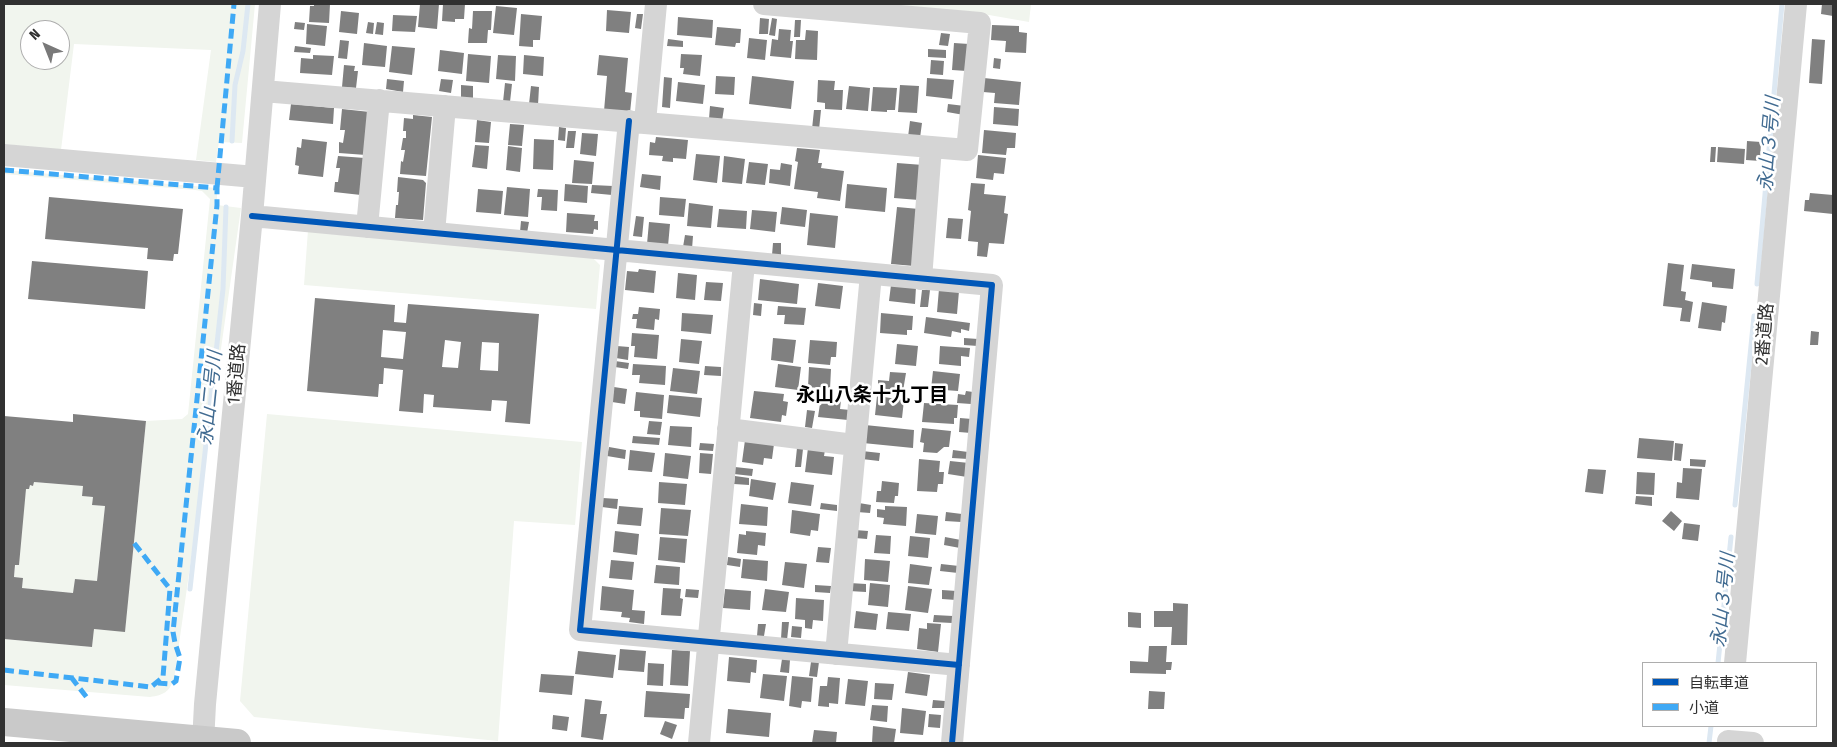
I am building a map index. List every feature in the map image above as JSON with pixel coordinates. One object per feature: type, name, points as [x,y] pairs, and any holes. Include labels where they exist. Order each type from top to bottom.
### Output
[{"type":"main road","points":[[4,722],[203,742],[237,743]]},
{"type":"street","name":"1番道路","points":[[203,742],[270,4]]},
{"type":"street","points":[[656,4],[616,250],[580,630],[959,665]]},
{"type":"street","points":[[263,91],[967,150],[980,23],[764,4]]},
{"type":"street","name":"2番道路","points":[[1735,662],[1796,4]]},
{"type":"street","points":[[367,227],[379,100]]},
{"type":"street","points":[[434,233],[445,106]]},
{"type":"street","points":[[921,279],[932,147]]},
{"type":"street","points":[[4,155],[255,177]]},
{"type":"street","points":[[252,216],[992,285],[952,743]]},
{"type":"street","points":[[699,743],[744,263]]},
{"type":"street","points":[[836,654],[871,274]]},
{"type":"street","points":[[728,429],[854,445]]},
{"type":"street","points":[[1728,737],[1753,743]]},
{"type":"shaded area","points":[[4,4],[255,4],[242,143],[219,142],[216,162],[196,160],[211,50],[74,44],[61,150],[4,144]]},
{"type":"shaded area","points":[[881,4],[1031,4],[1029,22],[989,15]]},
{"type":"shaded area","points":[[4,170],[217,188],[217,205],[241,208],[174,679],[168,690],[159,695],[150,697],[4,685],[4,639],[92,647],[94,629],[125,631],[146,421],[182,419],[188,414],[210,199],[202,191],[195,190],[4,174]]},
{"type":"shaded area","points":[[308,230],[591,256],[600,265],[596,309],[304,285]]},
{"type":"shaded area","points":[[267,414],[582,442],[575,525],[514,521],[498,741],[254,717],[240,701]]},
{"type":"shaded area","points":[[34,482],[83,486],[82,496],[93,497],[92,505],[105,506],[97,581],[73,593],[22,588],[23,578],[14,577],[26,489],[29,489],[30,485],[33,486]]},
{"type":"building","points":[[314,4],[330,4],[329,23],[309,22],[310,6],[314,6]]},
{"type":"building","points":[[420,4],[439,4],[437,29],[418,27]]},
{"type":"building","points":[[443,4],[465,4],[464,19],[455,19],[455,22],[442,21]]},
{"type":"building","points":[[1822,4],[1833,4],[1833,16],[1821,14]]},
{"type":"building","points":[[496,6],[517,8],[514,35],[493,33]]},
{"type":"building","points":[[607,10],[631,12],[629,33],[606,31]]},
{"type":"building","points":[[341,11],[359,13],[357,34],[339,32]]},
{"type":"building","points":[[473,11],[492,11],[491,30],[488,30],[487,43],[468,43],[469,28],[472,29]]},
{"type":"building","points":[[521,14],[542,16],[540,40],[533,40],[533,47],[519,46]]},
{"type":"building","points":[[637,14],[643,14],[641,29],[635,28]]},
{"type":"building","points":[[393,15],[417,16],[415,32],[392,31]]},
{"type":"building","points":[[678,17],[713,20],[712,38],[677,35]]},
{"type":"building","points":[[760,18],[769,19],[768,34],[759,34]]},
{"type":"building","points":[[772,18],[777,19],[775,36],[769,35]]},
{"type":"building","points":[[795,20],[801,20],[800,37],[794,37]]},
{"type":"building","points":[[295,22],[305,23],[304,30],[294,29]]},
{"type":"building","points":[[368,22],[374,23],[373,34],[366,33]]},
{"type":"building","points":[[377,22],[384,23],[383,35],[375,34]]},
{"type":"building","points":[[307,24],[327,26],[325,46],[306,44]]},
{"type":"building","points":[[992,25],[1019,26],[1019,32],[1027,33],[1026,53],[1005,52],[1006,41],[991,40]]},
{"type":"building","points":[[717,27],[741,29],[740,43],[736,43],[735,47],[715,45]]},
{"type":"building","points":[[779,29],[791,30],[790,41],[793,41],[791,58],[770,56],[772,39],[778,40]]},
{"type":"building","points":[[806,30],[818,31],[817,60],[795,59],[796,40],[805,40]]},
{"type":"building","points":[[941,33],[950,34],[948,46],[939,45]]},
{"type":"building","points":[[749,38],[767,40],[765,60],[747,58]]},
{"type":"building","points":[[668,39],[683,41],[683,47],[667,46]]},
{"type":"building","points":[[1812,39],[1825,40],[1822,84],[1809,83]]},
{"type":"building","points":[[340,40],[349,41],[347,59],[338,58]]},
{"type":"building","points":[[364,43],[387,46],[385,67],[362,65]]},
{"type":"building","points":[[954,43],[969,44],[967,71],[952,70]]},
{"type":"building","points":[[295,46],[311,48],[310,53],[294,52]]},
{"type":"building","points":[[392,46],[415,48],[412,75],[389,72]]},
{"type":"building","points":[[928,49],[946,50],[946,58],[928,57]]},
{"type":"building","points":[[440,50],[464,53],[462,74],[438,71]]},
{"type":"building","points":[[468,54],[491,56],[489,83],[466,81]]},
{"type":"building","points":[[681,54],[702,55],[700,76],[683,74],[684,68],[680,68]]},
{"type":"building","points":[[313,55],[334,56],[332,75],[300,73],[301,58],[313,59]]},
{"type":"building","points":[[498,55],[516,56],[515,81],[496,79]]},
{"type":"building","points":[[524,55],[544,57],[543,76],[523,74]]},
{"type":"building","points":[[599,55],[628,58],[625,92],[632,93],[630,113],[604,111],[607,76],[597,75]]},
{"type":"building","points":[[994,58],[1001,59],[1000,69],[993,68]]},
{"type":"building","points":[[931,60],[944,61],[943,75],[930,74]]},
{"type":"building","points":[[344,65],[355,66],[354,71],[358,71],[356,88],[342,87]]},
{"type":"building","points":[[716,76],[735,77],[734,95],[715,94]]},
{"type":"building","points":[[752,76],[794,81],[791,109],[749,104]]},
{"type":"building","points":[[664,77],[672,78],[670,108],[662,107]]},
{"type":"building","points":[[927,78],[954,80],[952,99],[926,96]]},
{"type":"building","points":[[984,78],[1021,82],[1019,105],[994,103],[995,93],[983,92]]},
{"type":"building","points":[[387,79],[404,81],[403,92],[386,89]]},
{"type":"building","points":[[441,79],[453,80],[451,93],[439,91]]},
{"type":"building","points":[[818,80],[835,81],[834,90],[843,90],[842,110],[825,109],[825,103],[817,102]]},
{"type":"building","points":[[678,82],[705,85],[703,104],[676,101]]},
{"type":"building","points":[[505,83],[512,84],[510,102],[503,102]]},
{"type":"building","points":[[461,85],[473,86],[473,100],[461,99]]},
{"type":"building","points":[[900,85],[919,86],[917,113],[898,112]]},
{"type":"building","points":[[531,86],[539,87],[538,105],[529,104]]},
{"type":"building","points":[[849,86],[870,88],[868,111],[846,109]]},
{"type":"building","points":[[873,87],[897,88],[895,110],[887,110],[887,112],[871,111]]},
{"type":"building","points":[[291,104],[334,108],[333,124],[289,120]]},
{"type":"building","points":[[948,104],[965,106],[964,115],[947,112]]},
{"type":"building","points":[[710,106],[724,108],[722,121],[709,119]]},
{"type":"building","points":[[994,107],[1019,109],[1018,126],[993,124]]},
{"type":"building","points":[[342,109],[370,112],[366,155],[339,153],[339,142],[343,143],[345,130],[340,130]]},
{"type":"building","points":[[814,110],[821,110],[819,130],[812,129]]},
{"type":"building","points":[[413,115],[432,117],[426,176],[400,174],[401,161],[403,162],[405,150],[401,150],[403,138],[406,138],[406,131],[403,131],[404,118],[413,119]]},
{"type":"building","points":[[477,120],[491,122],[489,143],[475,142]]},
{"type":"building","points":[[910,121],[922,123],[920,138],[908,137]]},
{"type":"building","points":[[510,124],[524,125],[522,146],[508,145]]},
{"type":"building","points":[[559,127],[566,128],[565,141],[558,140]]},
{"type":"building","points":[[984,130],[1016,133],[1015,148],[1007,148],[1006,155],[982,153]]},
{"type":"building","points":[[568,131],[576,131],[574,148],[566,148]]},
{"type":"building","points":[[582,133],[598,134],[596,156],[580,154]]},
{"type":"building","points":[[656,137],[688,140],[686,159],[673,158],[673,162],[662,161],[663,156],[649,155],[650,142],[655,143]]},
{"type":"building","points":[[302,139],[327,142],[323,177],[298,174],[299,166],[295,165],[297,147],[301,148]]},
{"type":"building","points":[[534,139],[554,140],[553,170],[533,169]]},
{"type":"building","points":[[1747,141],[1761,142],[1760,161],[1746,160]]},
{"type":"building","points":[[475,145],[489,146],[487,169],[472,167]]},
{"type":"building","points":[[508,146],[522,148],[520,172],[506,170]]},
{"type":"building","points":[[1711,147],[1716,147],[1715,162],[1710,162]]},
{"type":"building","points":[[1718,147],[1745,149],[1744,164],[1717,162]]},
{"type":"building","points":[[797,148],[820,150],[818,163],[822,163],[821,168],[844,171],[840,201],[817,198],[818,192],[794,189],[798,162],[795,161]]},
{"type":"building","points":[[696,154],[720,156],[717,183],[693,180]]},
{"type":"building","points":[[978,155],[1006,158],[1004,174],[994,173],[993,180],[976,178]]},
{"type":"building","points":[[338,156],[365,158],[361,195],[334,192],[340,168],[336,168]]},
{"type":"building","points":[[724,156],[745,159],[742,184],[722,182]]},
{"type":"building","points":[[574,160],[594,162],[592,184],[572,183]]},
{"type":"building","points":[[749,162],[768,164],[765,185],[746,183]]},
{"type":"building","points":[[781,163],[792,165],[790,186],[769,183],[770,169],[780,170]]},
{"type":"building","points":[[897,163],[923,165],[919,200],[894,198]]},
{"type":"building","points":[[642,174],[661,176],[660,190],[640,187]]},
{"type":"building","points":[[398,177],[423,180],[426,183],[423,220],[395,218],[399,192],[397,192]]},
{"type":"building","points":[[971,183],[985,184],[984,194],[1006,196],[1004,213],[1008,214],[1004,244],[989,243],[987,257],[977,256],[978,242],[968,241],[971,211],[968,210]]},
{"type":"building","points":[[565,184],[588,186],[587,203],[564,201]]},
{"type":"building","points":[[847,184],[887,188],[885,212],[845,208]]},
{"type":"building","points":[[592,185],[613,186],[612,195],[591,193]]},
{"type":"building","points":[[507,187],[530,189],[528,217],[504,215]]},
{"type":"building","points":[[478,189],[503,191],[501,214],[476,212]]},
{"type":"building","points":[[538,189],[558,190],[557,211],[541,210],[542,197],[537,197]]},
{"type":"building","points":[[1810,193],[1833,195],[1833,214],[1804,211],[1805,200],[1809,200]]},
{"type":"building","points":[[49,197],[183,209],[178,254],[174,254],[173,261],[147,259],[148,248],[45,239]]},
{"type":"building","points":[[660,197],[686,199],[684,217],[659,215]]},
{"type":"building","points":[[689,203],[713,206],[711,228],[687,226]]},
{"type":"building","points":[[782,207],[807,210],[805,227],[780,224]]},
{"type":"building","points":[[897,207],[919,209],[914,266],[891,264]]},
{"type":"building","points":[[719,209],[747,211],[746,229],[717,227]]},
{"type":"building","points":[[752,210],[777,212],[775,232],[750,229]]},
{"type":"building","points":[[567,213],[595,215],[594,221],[598,221],[598,230],[594,229],[593,234],[566,232]]},
{"type":"building","points":[[810,213],[838,216],[835,248],[807,245]]},
{"type":"building","points":[[636,216],[644,217],[642,237],[633,236]]},
{"type":"building","points":[[948,218],[963,219],[961,239],[946,238]]},
{"type":"building","points":[[521,221],[529,222],[527,233],[520,232]]},
{"type":"building","points":[[649,222],[670,224],[668,246],[647,244]]},
{"type":"building","points":[[685,235],[693,236],[692,249],[683,247]]},
{"type":"building","points":[[773,243],[781,243],[781,256],[772,255]]},
{"type":"building","points":[[32,261],[148,271],[145,309],[28,299]]},
{"type":"building","points":[[1668,263],[1684,265],[1681,291],[1686,292],[1685,300],[1693,302],[1690,322],[1680,321],[1682,308],[1663,306]]},
{"type":"building","points":[[1692,264],[1735,269],[1733,289],[1712,287],[1712,282],[1690,279]]},
{"type":"building","points":[[639,269],[656,271],[654,293],[625,290],[627,271],[638,272]]},
{"type":"building","points":[[678,273],[697,275],[695,300],[676,298]]},
{"type":"building","points":[[760,279],[799,284],[797,304],[758,300]]},
{"type":"building","points":[[706,282],[723,283],[721,301],[704,300]]},
{"type":"building","points":[[818,283],[843,286],[840,309],[815,306]]},
{"type":"building","points":[[891,285],[916,287],[915,304],[889,301]]},
{"type":"building","points":[[939,289],[959,291],[957,314],[937,312]]},
{"type":"building","points":[[922,290],[930,290],[928,307],[920,307]]},
{"type":"building","points":[[315,298],[395,305],[394,322],[406,323],[408,304],[539,314],[530,424],[505,422],[507,401],[492,400],[491,411],[433,407],[434,395],[424,394],[423,413],[399,411],[403,370],[384,368],[383,384],[379,384],[378,397],[307,391]],"holes":[[[383,330],[406,332],[403,359],[381,357]],[[445,340],[461,342],[458,368],[442,367]],[[482,342],[499,343],[498,371],[480,370]]]},
{"type":"building","points":[[1702,302],[1727,306],[1725,323],[1722,322],[1721,331],[1698,328]]},
{"type":"building","points":[[754,303],[762,304],[761,316],[753,315]]},
{"type":"building","points":[[778,306],[806,308],[804,325],[784,324],[785,315],[777,315]]},
{"type":"building","points":[[639,307],[660,309],[659,320],[655,319],[654,330],[636,328],[637,319],[632,319],[633,314],[638,314]]},
{"type":"building","points":[[682,313],[713,315],[711,334],[681,331]]},
{"type":"building","points":[[881,313],[913,316],[912,330],[907,330],[907,335],[880,333]]},
{"type":"building","points":[[926,317],[970,323],[969,331],[961,329],[961,333],[952,331],[951,337],[924,333]]},
{"type":"building","points":[[1811,331],[1819,332],[1818,345],[1810,345]]},
{"type":"building","points":[[632,333],[659,335],[657,359],[634,357],[635,346],[631,346]]},
{"type":"building","points":[[773,338],[796,340],[793,363],[771,360]]},
{"type":"building","points":[[964,338],[978,339],[978,346],[964,345]]},
{"type":"building","points":[[681,339],[702,341],[699,364],[679,362]]},
{"type":"building","points":[[810,340],[837,342],[836,357],[831,357],[830,365],[808,363]]},
{"type":"building","points":[[897,344],[918,346],[916,366],[895,364]]},
{"type":"building","points":[[617,346],[629,347],[628,360],[616,358]]},
{"type":"building","points":[[940,346],[970,348],[969,357],[961,356],[961,366],[939,364]]},
{"type":"building","points":[[615,361],[629,363],[628,369],[615,367]]},
{"type":"building","points":[[633,364],[666,366],[665,385],[639,383],[640,375],[632,375]]},
{"type":"building","points":[[778,364],[801,367],[798,390],[775,387]]},
{"type":"building","points":[[705,366],[721,367],[721,376],[704,375]]},
{"type":"building","points":[[809,367],[831,369],[830,389],[808,387]]},
{"type":"building","points":[[673,368],[700,371],[697,394],[670,391]]},
{"type":"building","points":[[933,371],[960,374],[958,391],[931,389]]},
{"type":"building","points":[[890,372],[906,373],[903,391],[878,388],[878,380],[889,381]]},
{"type":"building","points":[[614,387],[627,389],[625,404],[612,402]]},
{"type":"building","points":[[754,391],[784,394],[783,401],[788,402],[786,416],[782,415],[781,422],[750,418]]},
{"type":"building","points":[[966,391],[973,392],[971,404],[957,403],[958,394],[965,395]]},
{"type":"building","points":[[636,392],[664,395],[662,419],[640,417],[640,411],[634,411]]},
{"type":"building","points":[[669,395],[702,398],[700,417],[667,413]]},
{"type":"building","points":[[877,396],[904,400],[902,418],[875,415]]},
{"type":"building","points":[[821,397],[841,400],[840,409],[850,410],[848,420],[818,417]]},
{"type":"building","points":[[924,403],[958,405],[957,418],[954,418],[954,424],[922,422]]},
{"type":"building","points":[[807,410],[815,411],[812,428],[805,427]]},
{"type":"building","points":[[73,414],[146,421],[125,632],[94,629],[92,647],[4,639],[4,416],[73,422]],"holes":[[[34,482],[83,486],[82,496],[93,497],[92,505],[105,506],[97,581],[75,579],[73,593],[22,588],[23,578],[14,577],[15,565],[19,565],[26,489],[29,489],[30,485],[33,486]]]},
{"type":"building","points":[[960,418],[972,419],[971,433],[959,432]]},
{"type":"building","points":[[649,421],[662,422],[660,435],[647,434]]},
{"type":"building","points":[[865,425],[914,430],[913,448],[863,443]]},
{"type":"building","points":[[670,426],[692,427],[691,447],[668,445]]},
{"type":"building","points":[[922,428],[951,431],[949,447],[944,447],[937,453],[923,452],[924,443],[920,442]]},
{"type":"building","points":[[633,436],[660,438],[659,445],[632,443]]},
{"type":"building","points":[[1639,438],[1674,441],[1672,461],[1637,458]]},
{"type":"building","points":[[745,440],[774,444],[772,459],[764,458],[763,465],[742,462]]},
{"type":"building","points":[[700,443],[714,444],[713,451],[699,450]]},
{"type":"building","points":[[1675,443],[1683,444],[1681,461],[1674,460]]},
{"type":"building","points":[[609,447],[626,450],[625,459],[607,456]]},
{"type":"building","points":[[797,448],[803,449],[801,467],[795,467]]},
{"type":"building","points":[[808,448],[825,450],[824,456],[834,457],[832,475],[805,472]]},
{"type":"building","points":[[630,450],[655,453],[652,472],[628,470]]},
{"type":"building","points":[[953,450],[968,452],[968,459],[952,458]]},
{"type":"building","points":[[862,451],[880,453],[879,461],[862,459]]},
{"type":"building","points":[[665,453],[691,456],[688,479],[663,476]]},
{"type":"building","points":[[700,453],[713,454],[711,474],[699,473]]},
{"type":"building","points":[[919,459],[940,461],[939,472],[944,472],[943,484],[938,484],[937,492],[917,491]]},
{"type":"building","points":[[1690,459],[1706,460],[1705,467],[1690,466]]},
{"type":"building","points":[[950,461],[969,463],[967,477],[948,474]]},
{"type":"building","points":[[735,467],[753,469],[752,476],[734,474]]},
{"type":"building","points":[[1683,468],[1702,469],[1699,500],[1676,498],[1677,482],[1682,483]]},
{"type":"building","points":[[1588,469],[1606,470],[1603,494],[1585,492]]},
{"type":"building","points":[[1637,472],[1655,473],[1654,495],[1636,494]]},
{"type":"building","points":[[735,476],[749,478],[749,485],[734,484]]},
{"type":"building","points":[[751,479],[776,483],[773,500],[749,496]]},
{"type":"building","points":[[882,481],[899,483],[898,496],[895,496],[894,503],[876,502],[877,491],[881,491]]},
{"type":"building","points":[[659,482],[687,484],[685,505],[658,503]]},
{"type":"building","points":[[791,482],[814,485],[811,506],[788,503]]},
{"type":"building","points":[[1636,496],[1652,497],[1652,506],[1635,504]]},
{"type":"building","points":[[603,498],[618,499],[617,509],[602,507]]},
{"type":"building","points":[[821,503],[837,505],[837,511],[820,509]]},
{"type":"building","points":[[859,503],[871,505],[870,513],[857,512]]},
{"type":"building","points":[[741,504],[768,507],[767,526],[739,524]]},
{"type":"building","points":[[619,506],[643,508],[641,526],[617,524]]},
{"type":"building","points":[[885,506],[907,507],[906,526],[883,524],[884,518],[877,517],[877,509],[885,510]]},
{"type":"building","points":[[661,508],[691,510],[688,536],[659,534]]},
{"type":"building","points":[[792,510],[820,514],[818,531],[811,530],[810,536],[790,533]]},
{"type":"building","points":[[1671,511],[1682,521],[1674,531],[1662,521]]},
{"type":"building","points":[[946,512],[962,514],[961,522],[945,521]]},
{"type":"building","points":[[917,514],[938,516],[936,535],[915,533]]},
{"type":"building","points":[[1684,523],[1700,525],[1698,541],[1682,539]]},
{"type":"building","points":[[855,530],[868,531],[867,539],[855,538]]},
{"type":"building","points":[[615,531],[639,534],[637,555],[613,552]]},
{"type":"building","points":[[746,531],[766,533],[765,546],[758,545],[757,555],[737,553],[739,534],[746,535]]},
{"type":"building","points":[[876,535],[891,536],[890,554],[874,553]]},
{"type":"building","points":[[910,536],[930,538],[928,558],[908,556]]},
{"type":"building","points":[[660,537],[687,539],[685,563],[658,560]]},
{"type":"building","points":[[945,537],[961,540],[960,548],[944,545]]},
{"type":"building","points":[[818,547],[831,548],[829,563],[816,562]]},
{"type":"building","points":[[728,557],[741,559],[740,567],[727,565]]},
{"type":"building","points":[[743,559],[768,561],[767,581],[741,578]]},
{"type":"building","points":[[865,559],[890,561],[888,582],[864,580]]},
{"type":"building","points":[[611,560],[634,562],[632,580],[609,578]]},
{"type":"building","points":[[785,562],[807,564],[804,588],[782,585]]},
{"type":"building","points":[[910,564],[932,567],[929,585],[908,583]]},
{"type":"building","points":[[941,564],[959,566],[958,573],[940,571]]},
{"type":"building","points":[[656,565],[680,567],[679,585],[654,583]]},
{"type":"building","points":[[850,583],[866,584],[866,592],[849,591]]},
{"type":"building","points":[[870,583],[890,585],[888,607],[868,605]]},
{"type":"building","points":[[815,585],[831,586],[830,593],[815,592]]},
{"type":"building","points":[[602,586],[634,590],[632,610],[645,611],[644,624],[629,622],[630,618],[621,617],[622,612],[600,610]]},
{"type":"building","points":[[908,586],[932,589],[928,613],[905,610]]},
{"type":"building","points":[[663,588],[681,589],[680,598],[683,599],[681,616],[661,615]]},
{"type":"building","points":[[686,589],[699,590],[698,598],[685,597]]},
{"type":"building","points":[[725,589],[751,591],[750,610],[723,608]]},
{"type":"building","points":[[765,589],[789,592],[786,612],[762,610]]},
{"type":"building","points":[[942,590],[957,591],[956,600],[942,599]]},
{"type":"building","points":[[796,598],[824,600],[823,621],[813,620],[812,629],[805,628],[805,620],[795,619]]},
{"type":"building","points":[[1173,603],[1188,604],[1187,645],[1171,645],[1172,627],[1154,627],[1154,611],[1173,611]]},
{"type":"building","points":[[856,611],[878,614],[876,630],[854,628]]},
{"type":"building","points":[[888,612],[911,614],[909,631],[886,629]]},
{"type":"building","points":[[1128,612],[1141,613],[1141,628],[1128,627]]},
{"type":"building","points":[[934,615],[953,616],[952,623],[933,622]]},
{"type":"building","points":[[782,622],[789,622],[787,640],[781,639]]},
{"type":"building","points":[[927,623],[941,624],[938,652],[917,649],[919,628],[927,629]]},
{"type":"building","points":[[758,624],[766,624],[764,636],[757,636]]},
{"type":"building","points":[[792,626],[802,627],[801,638],[791,637]]},
{"type":"building","points":[[1149,646],[1167,646],[1166,662],[1172,662],[1171,670],[1166,670],[1166,674],[1130,673],[1130,661],[1148,662]]},
{"type":"building","points":[[620,649],[646,651],[644,672],[618,670]]},
{"type":"building","points":[[672,650],[690,651],[688,686],[670,685]]},
{"type":"building","points":[[578,651],[616,655],[613,678],[575,674]]},
{"type":"building","points":[[729,657],[757,660],[756,673],[751,672],[750,683],[727,681]]},
{"type":"building","points":[[782,659],[790,660],[789,673],[780,672]]},
{"type":"building","points":[[811,662],[819,662],[817,677],[809,676]]},
{"type":"building","points":[[648,663],[664,664],[663,686],[647,685]]},
{"type":"building","points":[[908,672],[930,675],[927,696],[905,693]]},
{"type":"building","points":[[541,674],[574,676],[572,695],[539,692]]},
{"type":"building","points":[[763,674],[787,676],[784,701],[760,698]]},
{"type":"building","points":[[792,676],[813,678],[811,702],[802,701],[801,708],[789,706]]},
{"type":"building","points":[[828,677],[840,678],[838,704],[829,703],[829,707],[818,706],[820,686],[827,686]]},
{"type":"building","points":[[848,679],[868,681],[865,706],[845,704]]},
{"type":"building","points":[[875,683],[894,684],[892,700],[874,699]]},
{"type":"building","points":[[646,691],[690,694],[689,708],[685,708],[684,719],[644,717]]},
{"type":"building","points":[[1149,691],[1165,692],[1164,709],[1148,709]]},
{"type":"building","points":[[585,699],[602,701],[600,714],[607,714],[603,740],[581,737]]},
{"type":"building","points":[[933,700],[945,701],[945,708],[932,708]]},
{"type":"building","points":[[872,705],[888,706],[887,722],[870,720]]},
{"type":"building","points":[[902,708],[926,711],[923,735],[900,733]]},
{"type":"building","points":[[728,709],[771,713],[769,737],[726,733]]},
{"type":"building","points":[[929,714],[941,715],[940,728],[928,727]]},
{"type":"building","points":[[553,715],[569,717],[567,731],[552,729]]},
{"type":"building","points":[[665,721],[677,725],[672,739],[660,734]]},
{"type":"building","points":[[873,726],[896,729],[894,743],[872,743]]},
{"type":"building","points":[[814,730],[837,732],[836,743],[812,743]]},
{"type":"waterway","name":"永山二号川","points":[[232,141],[235,85],[243,51],[248,4]]},
{"type":"waterway","name":"永山３号川","points":[[1757,284],[1782,4]]},
{"type":"waterway","name":"永山二号川","points":[[190,589],[223,289],[226,207]]},
{"type":"waterway","name":"永山３号川","points":[[1735,505],[1754,316]]},
{"type":"waterway","name":"永山３号川","points":[[1718,662],[1731,537]]},
{"type":"waterway","name":"永山３号川","points":[[1709,743],[1711,727]]},
{"type":"marked path","points":[[217,188],[234,4]]},
{"type":"marked path","points":[[4,170],[217,188],[217,205],[173,632],[180,658],[176,681],[172,684],[158,683]]},
{"type":"marked path","points":[[4,670],[151,687],[163,677],[170,589],[134,543]]},
{"type":"marked path","points":[[71,677],[88,699]]},
{"type":"cycle path","points":[[629,121],[580,630],[959,665]]},
{"type":"cycle path","points":[[252,216],[992,285],[952,743]]},
{"type":"district","name":"永山八条十九丁目","points":[[872,396]]}]
